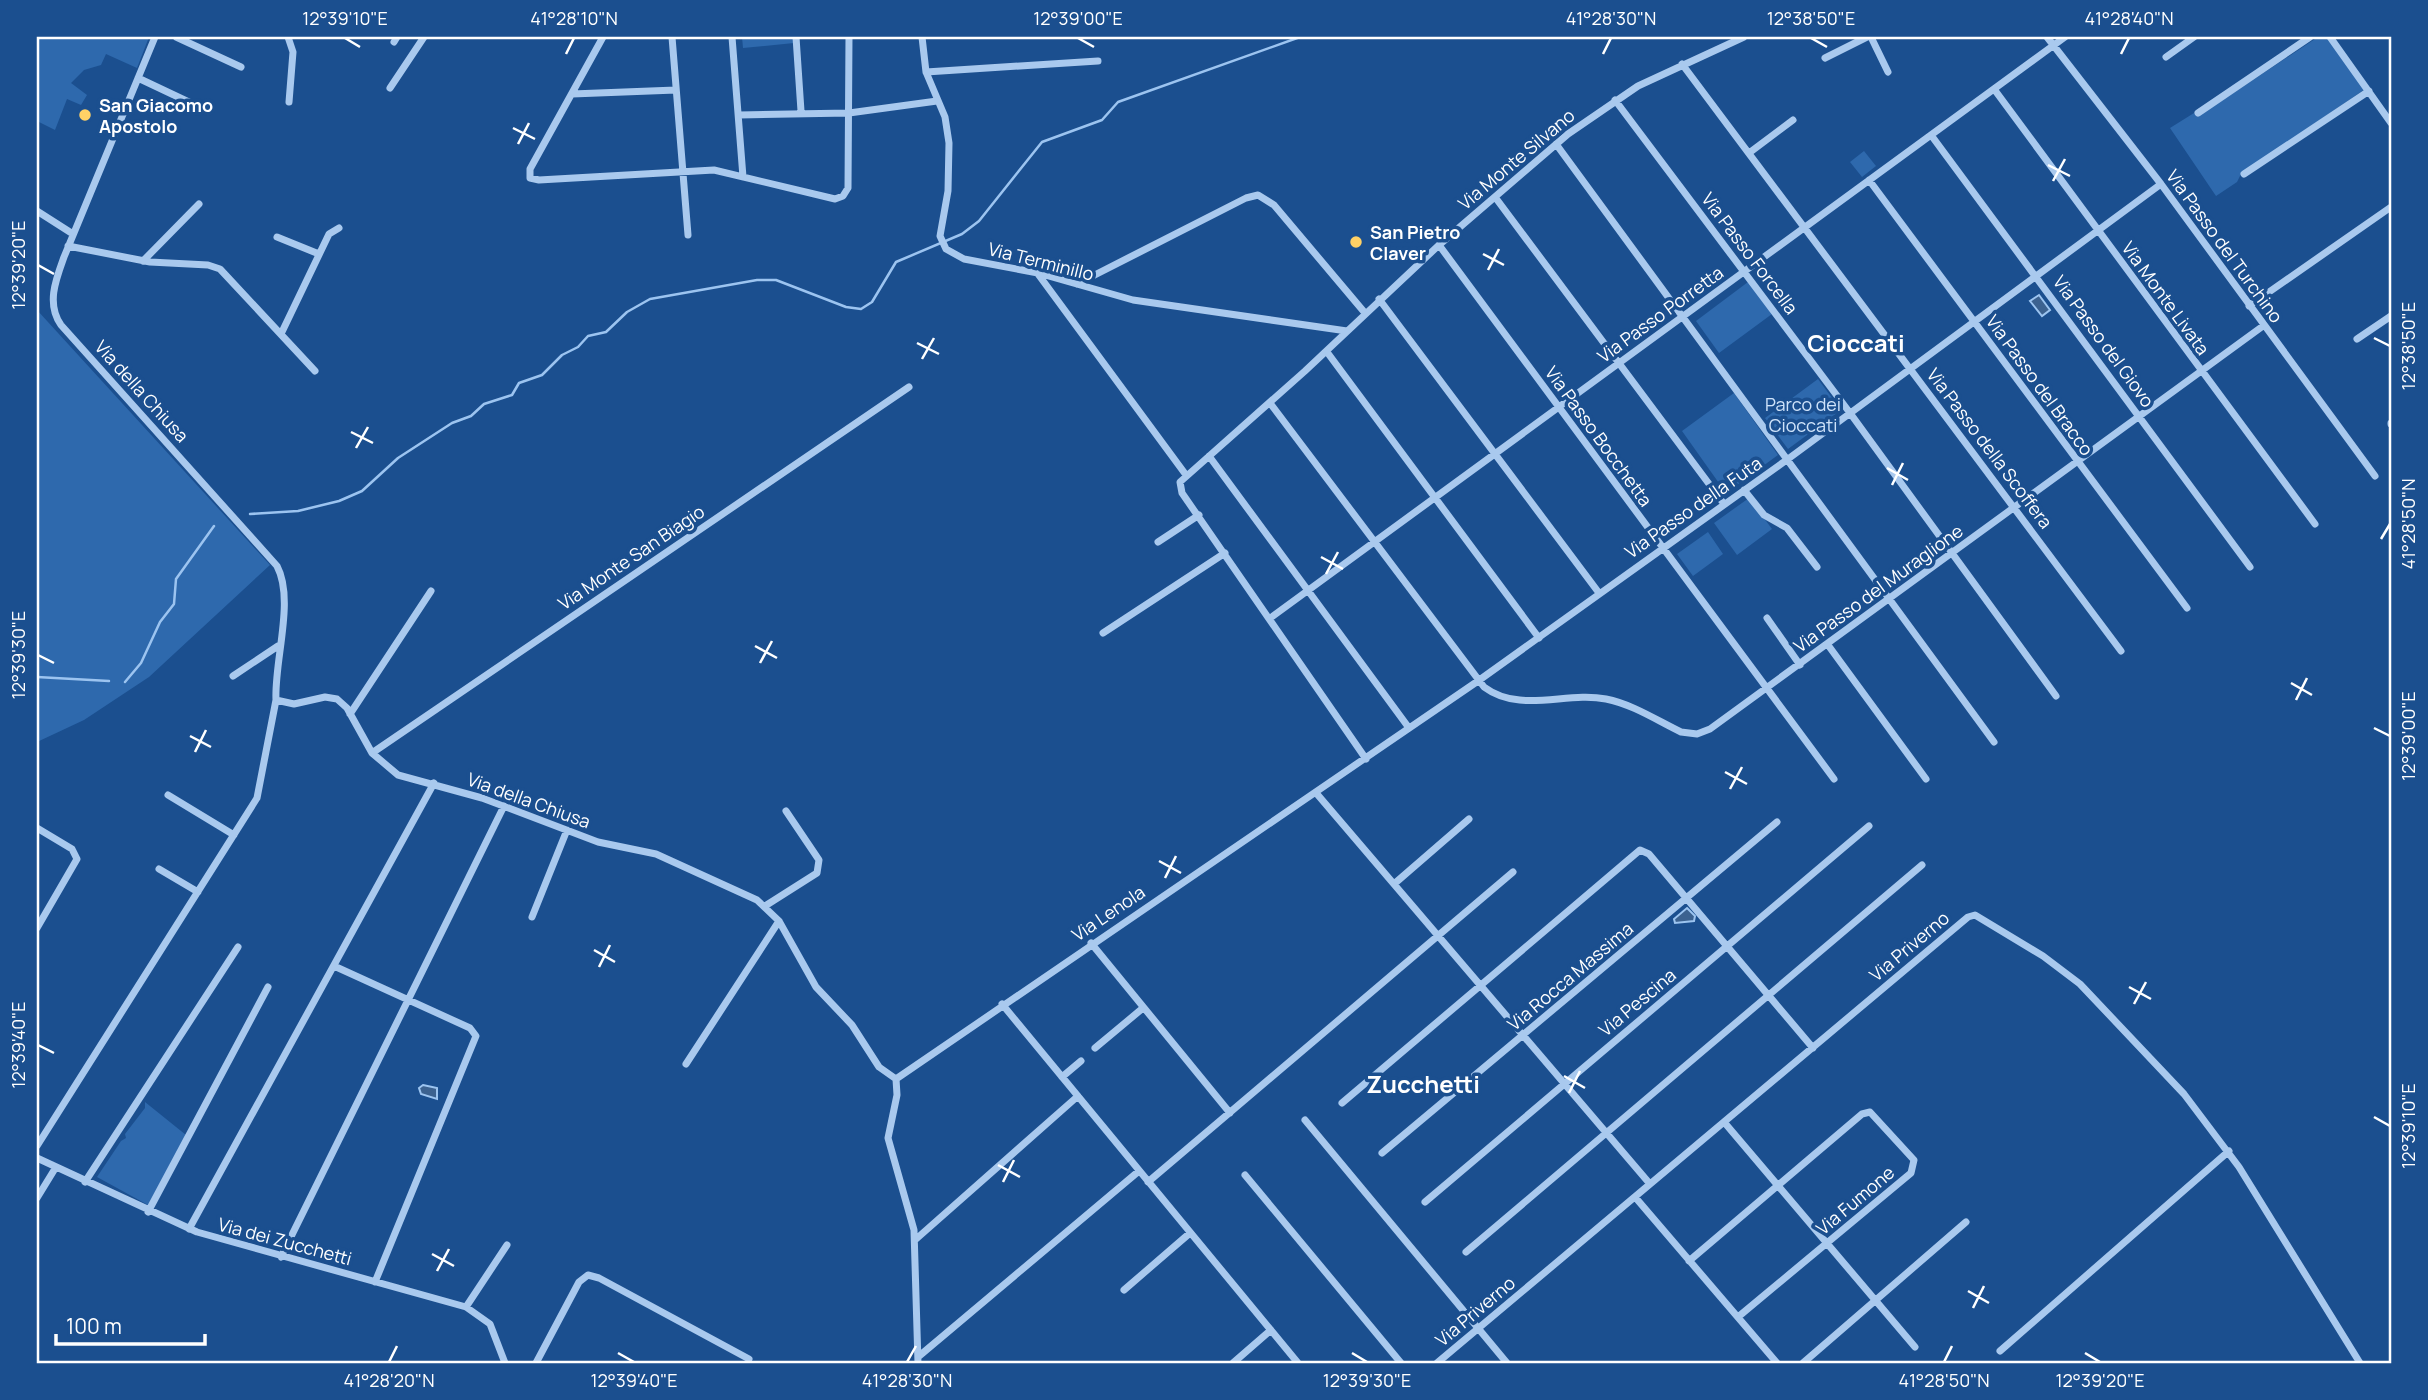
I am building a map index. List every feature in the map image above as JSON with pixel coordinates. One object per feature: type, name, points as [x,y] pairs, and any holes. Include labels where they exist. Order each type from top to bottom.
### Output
[{"type":"street","points":[[155,37],[68,246],[143,261],[220,269],[315,371]]},
{"type":"street","points":[[176,37],[241,67]]},
{"type":"street","points":[[288,37],[293,52],[289,102]]},
{"type":"street","points":[[390,88],[424,37]]},
{"type":"street","points":[[603,37],[530,169],[530,178],[539,180],[713,170],[833,199],[844,196],[848,185],[849,37]]},
{"type":"street","points":[[672,37],[688,235]]},
{"type":"street","points":[[732,37],[743,177]]},
{"type":"street","points":[[796,37],[801,111]]},
{"type":"street","name":"Via Terminillo","points":[[922,37],[926,72],[946,121],[950,154],[940,239],[944,247],[964,259],[1038,273],[1146,303],[1347,331]]},
{"type":"street","name":"Via Monte Silvano","points":[[1199,515],[1179,484],[1186,475],[1327,352],[1379,299],[1439,245],[1556,144],[1615,100],[1682,64],[1744,37]]},
{"type":"street","points":[[1825,58],[1869,37],[1888,72]]},
{"type":"street","name":"Via Passo del Turchino","points":[[2047,37],[2161,184],[2375,476]]},
{"type":"street","name":"Via Passo Porretta","points":[[1273,616],[2065,37]]},
{"type":"street","points":[[2166,57],[2194,37]]},
{"type":"street","points":[[2198,113],[2310,37]]},
{"type":"street","points":[[2330,37],[2391,123]]},
{"type":"street","points":[[926,72],[1098,61]]},
{"type":"street","name":"Via Passo della Scoffera","points":[[1682,64],[2121,651]]},
{"type":"street","points":[[138,78],[193,104]]},
{"type":"street","name":"Via Monte Livata","points":[[1994,89],[2315,524]]},
{"type":"street","points":[[572,94],[676,90]]},
{"type":"street","points":[[2244,174],[2369,92]]},
{"type":"street","name":"Via Passo Forcella","points":[[1615,100],[1745,271],[2056,696]]},
{"type":"street","points":[[739,114],[801,111],[849,113],[937,101]]},
{"type":"street","points":[[1749,153],[1793,120]]},
{"type":"street","name":"Via Passo del Giovo","points":[[1931,135],[2250,567]]},
{"type":"street","points":[[1556,144],[1994,742]]},
{"type":"street","name":"Via Passo del Bracco","points":[[1869,180],[2187,608]]},
{"type":"street","name":"Via Passo della Futa","points":[[1409,728],[1788,459],[2161,184]]},
{"type":"street","points":[[1076,284],[1248,196],[1258,195],[1274,205],[1365,313]]},
{"type":"street","points":[[1494,197],[1724,504]]},
{"type":"street","points":[[143,261],[199,204]]},
{"type":"street","points":[[2249,306],[2391,207]]},
{"type":"street","points":[[37,211],[74,234]]},
{"type":"street","points":[[281,334],[330,231],[339,228]]},
{"type":"street","points":[[277,237],[319,254]]},
{"type":"street","name":"Via Passo Bocchetta","points":[[1439,245],[1661,549],[1834,779]]},
{"type":"street","name":"Via della Chiusa","points":[[37,1146],[260,793],[276,700],[284,593],[282,578],[275,562],[61,325],[53,312],[56,282],[68,246]]},
{"type":"street","points":[[1038,273],[1186,475]]},
{"type":"street","points":[[1379,299],[1599,593]]},
{"type":"street","points":[[2357,339],[2391,316]]},
{"type":"street","name":"Via Passo del Muraglione","points":[[1478,681],[1492,693],[1513,700],[1610,700],[1681,732],[1693,734],[1710,729],[2263,326]]},
{"type":"street","points":[[1327,352],[1539,638]]},
{"type":"street","name":"Via Monte San Biagio","points":[[372,753],[909,387]]},
{"type":"street","points":[[1270,403],[1478,681]]},
{"type":"street","points":[[1209,456],[1409,728]]},
{"type":"street","points":[[1744,490],[1764,515],[1787,527],[1817,567]]},
{"type":"street","points":[[1158,542],[1199,515],[1366,759]]},
{"type":"street","points":[[1103,634],[1225,553]]},
{"type":"street","points":[[276,700],[294,704],[331,697],[343,703],[350,714],[431,591]]},
{"type":"street","points":[[1767,618],[1800,665]]},
{"type":"street","points":[[1828,645],[1926,779]]},
{"type":"street","points":[[233,676],[278,646]]},
{"type":"street","name":"Via della Chiusa","points":[[350,714],[372,753],[398,775],[434,783],[504,806],[604,843],[656,854],[765,906],[779,921],[813,983],[852,1024],[879,1067],[896,1079]]},
{"type":"street","name":"Via Lenola","points":[[896,1079],[1091,943],[1317,794],[1409,728]]},
{"type":"street","points":[[189,1229],[434,783]]},
{"type":"street","points":[[1317,794],[1650,1184]]},
{"type":"street","points":[[168,795],[234,835]]},
{"type":"street","points":[[281,1257],[504,806]]},
{"type":"street","points":[[765,906],[817,873],[820,867],[819,860],[786,811]]},
{"type":"street","points":[[1394,884],[1469,819]]},
{"type":"street","name":"Via Rocca Massima","points":[[1382,1153],[1777,822]]},
{"type":"street","name":"Via Pescina","points":[[1425,1202],[1869,826]]},
{"type":"street","points":[[37,828],[72,849],[77,856],[74,868],[37,928]]},
{"type":"street","points":[[532,917],[567,830]]},
{"type":"street","points":[[1342,1104],[1634,853],[1643,850],[1813,1048]]},
{"type":"street","points":[[1466,1252],[1922,865]]},
{"type":"street","points":[[159,869],[198,892]]},
{"type":"street","points":[[1148,1182],[1513,872]]},
{"type":"street","name":"Via Priverno","points":[[1437,1363],[1968,917],[1980,916],[2049,960],[2097,1000],[2184,1094],[2229,1152],[2360,1363]]},
{"type":"street","points":[[686,1064],[779,921]]},
{"type":"street","points":[[1091,943],[1230,1114]]},
{"type":"street","points":[[85,1182],[238,947]]},
{"type":"street","points":[[334,966],[476,1034],[475,1044],[374,1282]]},
{"type":"street","points":[[148,1212],[268,987]]},
{"type":"street","points":[[1002,1004],[1298,1363]]},
{"type":"street","points":[[1095,1048],[1143,1008]]},
{"type":"street","points":[[1062,1077],[1081,1062]]},
{"type":"street","points":[[896,1079],[898,1089],[888,1142],[909,1206],[915,1240],[918,1360]]},
{"type":"street","points":[[915,1240],[1078,1096]]},
{"type":"street","name":"Via Fumone","points":[[1689,1261],[1861,1114],[1870,1112],[1881,1120],[1914,1160],[1913,1170],[1738,1317]]},
{"type":"street","points":[[1305,1120],[1507,1363]]},
{"type":"street","points":[[1724,1122],[1915,1347]]},
{"type":"street","points":[[2000,1351],[2229,1152]]},
{"type":"street","name":"Via dei Zucchetti","points":[[37,1158],[189,1229],[466,1307],[488,1322],[505,1363]]},
{"type":"street","points":[[37,1198],[56,1167]]},
{"type":"street","points":[[918,1360],[1139,1171]]},
{"type":"street","points":[[1245,1175],[1401,1363]]},
{"type":"street","points":[[1635,1197],[1777,1363]]},
{"type":"street","points":[[1803,1363],[1966,1222]]},
{"type":"street","points":[[1124,1290],[1190,1233]]},
{"type":"street","points":[[466,1307],[508,1245]]},
{"type":"street","points":[[536,1363],[579,1282],[587,1275],[599,1278],[749,1359]]},
{"type":"street","points":[[1233,1363],[1271,1330]]},
{"type":"green space","points":[[37,37],[149,37],[137,68],[106,54],[101,65],[84,70],[71,83],[87,95],[81,105],[67,99],[55,130],[37,121]]},
{"type":"green space","points":[[742,37],[793,37],[794,43],[743,48]]},
{"type":"green space","points":[[2318,37],[2327,37],[2365,89],[2241,174],[2237,182],[2216,196],[2170,128],[2194,113],[2197,117]]},
{"type":"green space","points":[[1864,151],[1876,166],[1862,177],[1850,162]]},
{"type":"green space","points":[[1748,282],[1772,314],[1719,353],[1696,321]]},
{"type":"green space","points":[[37,310],[270,565],[149,677],[84,720],[37,742]]},
{"type":"green space","name":"Parco dei Cioccati","points":[[1818,379],[1841,410],[1788,449],[1765,418]]},
{"type":"green space","points":[[1734,393],[1778,455],[1726,493],[1682,431]]},
{"type":"green space","points":[[1749,498],[1772,529],[1737,555],[1714,523]]},
{"type":"green space","points":[[1708,532],[1723,554],[1693,576],[1677,554]]},
{"type":"green space","points":[[145,1102],[186,1135],[148,1205],[97,1177],[121,1141],[126,1138],[125,1134],[145,1108]]},
{"type":"shaded area","points":[[2039,295],[2050,310],[2042,316],[2030,301]]},
{"type":"shaded area","points":[[1687,908],[1695,916],[1694,921],[1675,923],[1674,919]]},
{"type":"shaded area","points":[[423,1085],[437,1088],[437,1099],[421,1094],[419,1088]]},
{"type":"waterway","points":[[250,514],[298,511],[339,501],[362,491],[398,458],[452,423],[471,416],[484,404],[512,395],[519,383],[542,375],[562,355],[578,347],[588,336],[606,332],[627,312],[650,299],[757,280],[776,280],[846,307],[861,309],[872,302],[896,262],[962,234],[979,221],[1042,142],[1102,120],[1118,102],[1300,37]]},
{"type":"waterway","points":[[125,682],[141,663],[160,622],[174,604],[176,579],[214,526]]},
{"type":"waterway","points":[[37,677],[109,681]]},
{"type":"place","name":"San Giacomo Apostolo","points":[[85,115]]},
{"type":"place","name":"San Pietro Claver","points":[[1356,242]]},
{"type":"district","name":"Cioccati","points":[[1856,342]]},
{"type":"district","name":"Zucchetti","points":[[1423,1083]]}]
